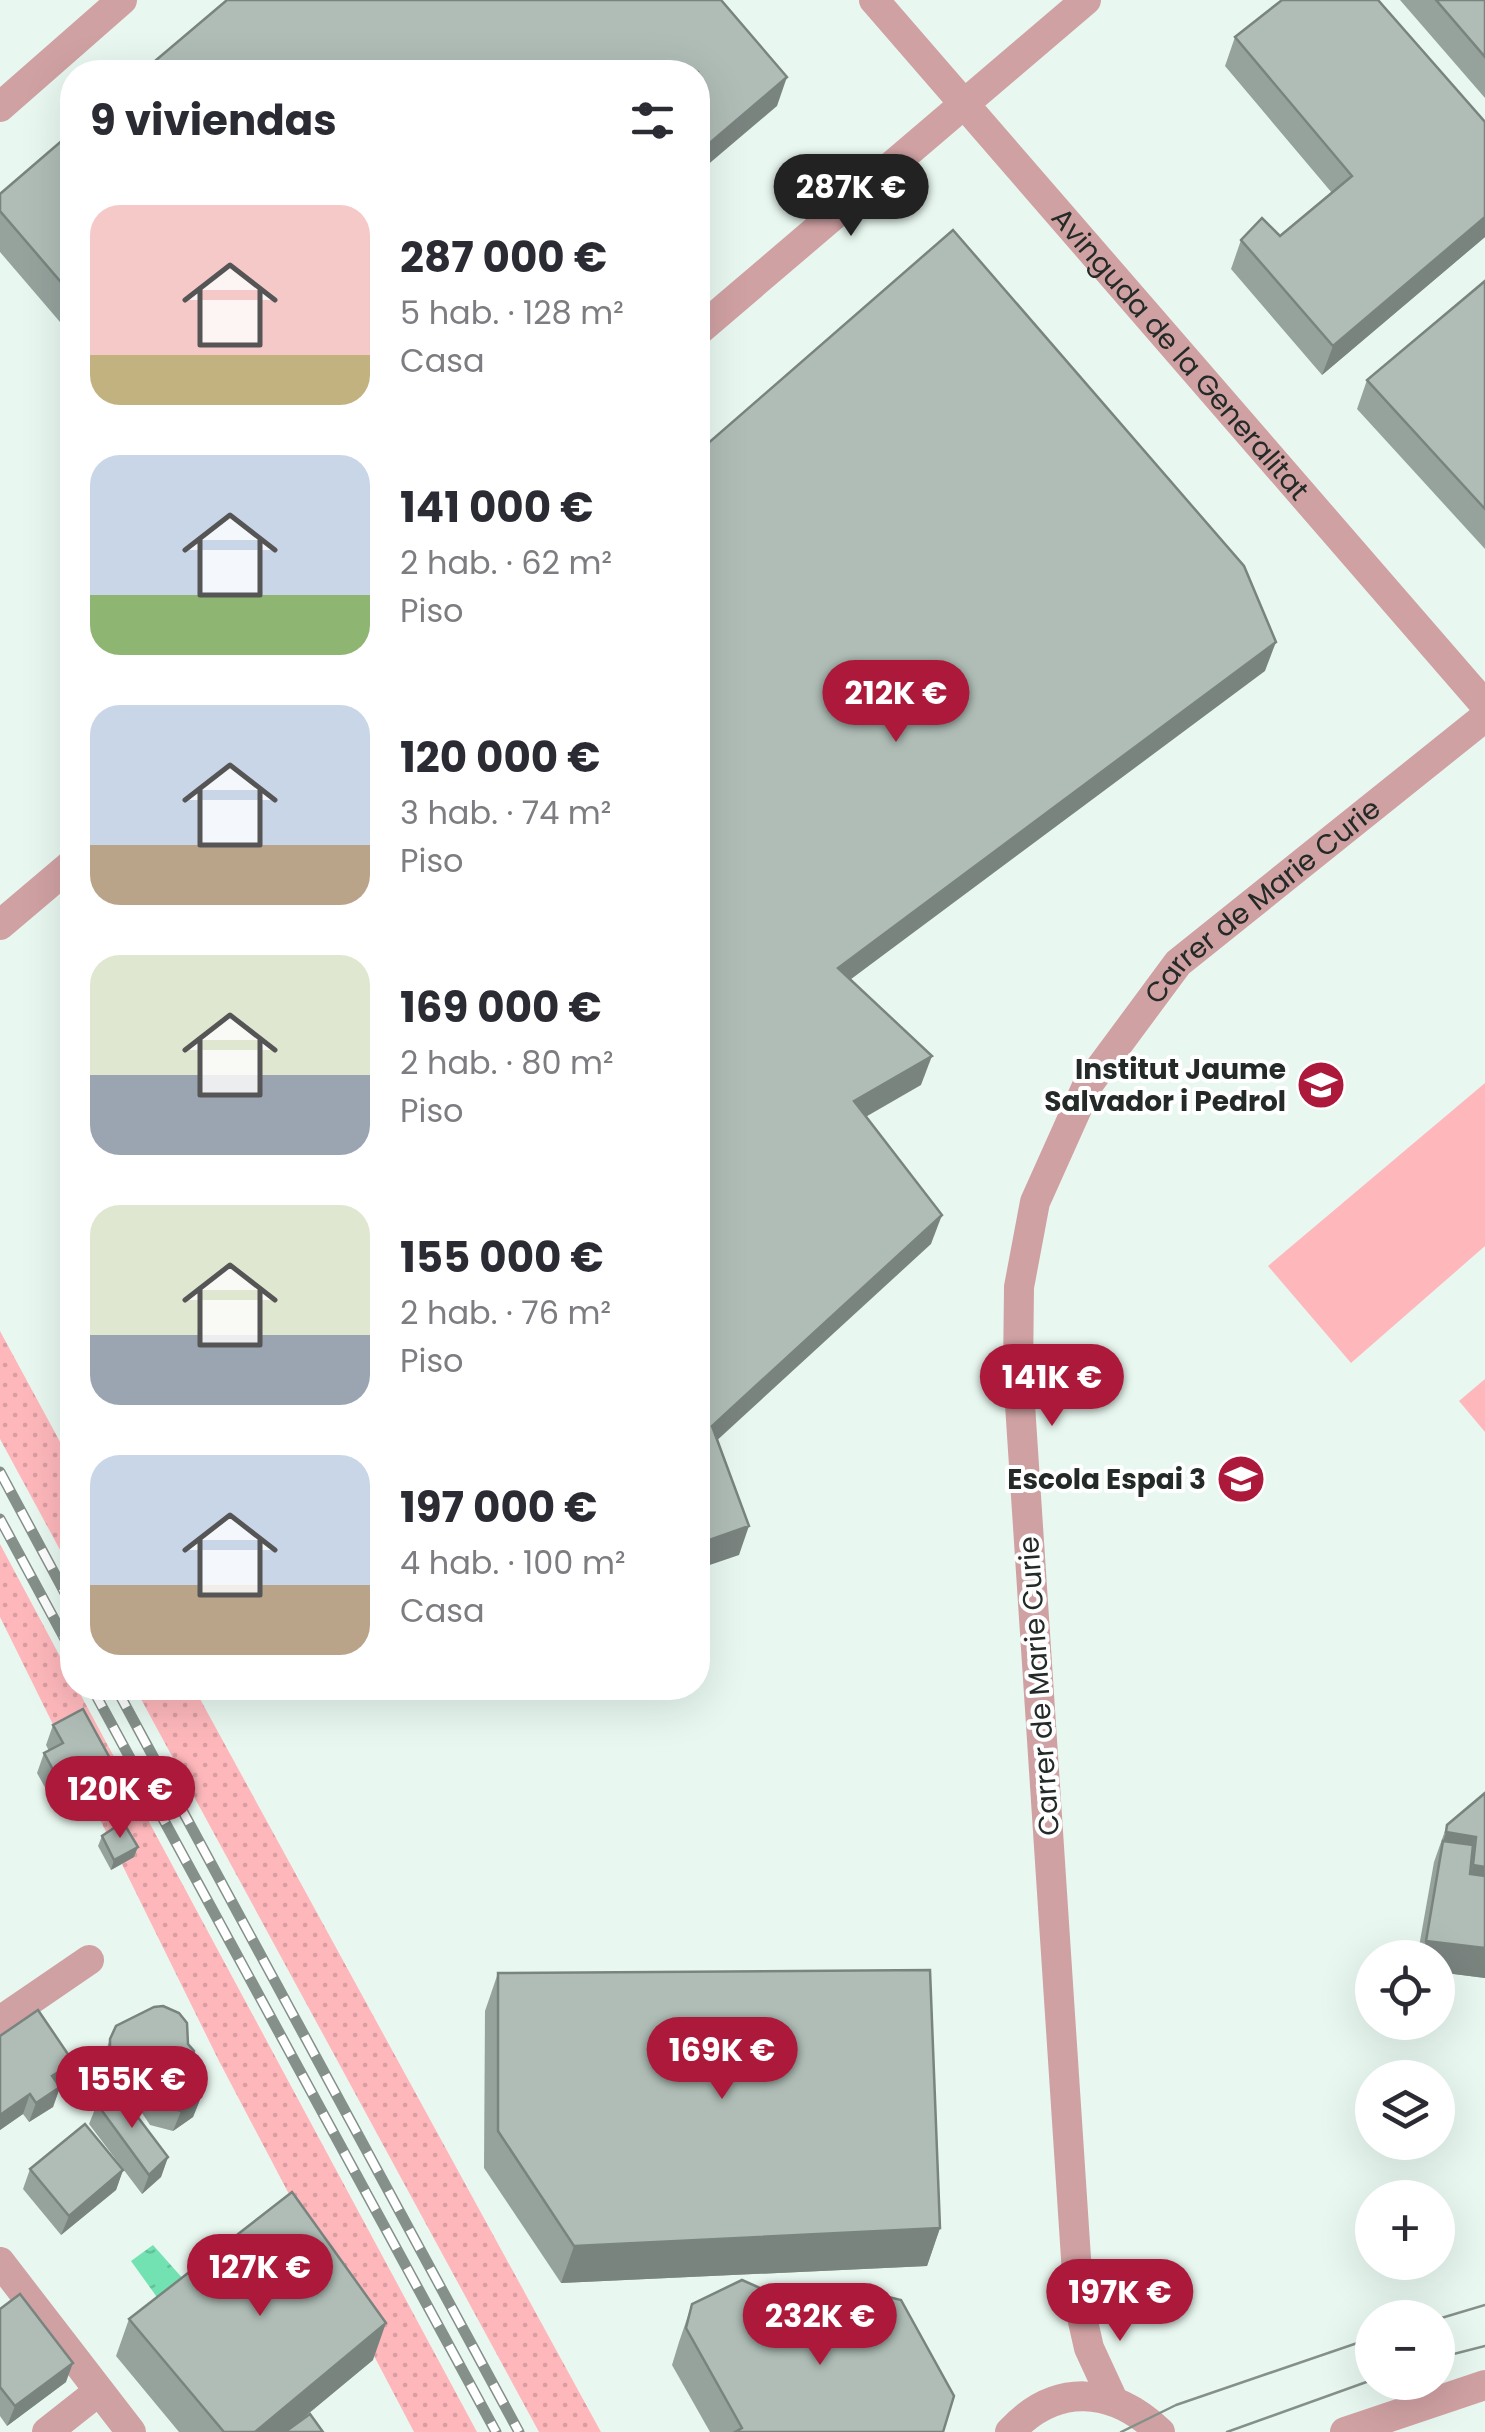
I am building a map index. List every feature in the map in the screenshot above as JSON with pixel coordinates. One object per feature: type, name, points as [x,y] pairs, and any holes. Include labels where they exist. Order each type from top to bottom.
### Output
[{"type":"street","points":[[0,107],[122,0]]},
{"type":"street","name":"Avinguda de la Generalitat","points":[[874,0],[1485,705]]},
{"type":"street","points":[[710,321],[1086,0]]},
{"type":"street","name":"Carrer de Marie Curie","points":[[1113,2400],[1089,2348],[1079,2304],[1018,1374],[1019,1287],[1036,1202],[1088,1086],[1178,963],[1485,717]]},
{"type":"street","points":[[0,925],[60,874]]},
{"type":"street","points":[[0,2020],[89,1960]]},
{"type":"street","points":[[0,2262],[130,2432]]},
{"type":"street","points":[[1344,2432],[1485,2385]]},
{"type":"street","points":[[48,2432],[99,2391]]},
{"type":"street","points":[[1010,2432],[1034,2411],[1066,2398],[1090,2396],[1113,2400],[1139,2412],[1160,2432]]},
{"type":"shaded area","points":[[1485,1083],[1485,1246],[1351,1363],[1268,1266]]},
{"type":"shaded area","points":[[0,1331],[60,1442],[60,1550],[0,1439]]},
{"type":"shaded area","points":[[1485,1379],[1485,1432],[1459,1401]]},
{"type":"shaded area","points":[[0,1544],[60,1656],[60,1700],[83,1700],[477,2432],[414,2432],[219,2061],[0,1617]]},
{"type":"shaded area","points":[[142,1700],[201,1700],[601,2432],[539,2432]]},
{"type":"water","points":[[153,2245],[185,2281],[159,2300],[131,2261]]},
{"type":"building","points":[[227,0],[721,0],[787,77],[710,143],[710,60],[156,60]]},
{"type":"building","points":[[1282,0],[1378,0],[1485,122],[1485,217],[1333,346],[1241,240],[1262,218],[1280,236],[1352,176],[1235,37]]},
{"type":"building","points":[[1436,0],[1485,0],[1485,57]]},
{"type":"building","points":[[60,142],[60,281],[0,211],[0,194]]},
{"type":"building","points":[[953,230],[1244,566],[1276,642],[838,968],[932,1056],[854,1101],[942,1215],[712,1426],[749,1526],[710,1540],[710,442]]},
{"type":"building","points":[[1485,281],[1485,509],[1367,380]]},
{"type":"building","points":[[83,1709],[123,1782],[88,1801],[78,1782],[64,1790],[44,1753],[63,1743],[53,1725]]},
{"type":"building","points":[[1485,1793],[1485,1867],[1473,1865],[1476,1837],[1446,1832],[1447,1825]]},
{"type":"building","points":[[123,1822],[138,1847],[114,1860],[102,1836]]},
{"type":"building","points":[[1443,1841],[1473,1845],[1470,1874],[1485,1876],[1485,1948],[1455,1944],[1455,1940],[1426,1940]]},
{"type":"building","points":[[930,1970],[940,2228],[574,2246],[498,2131],[498,1973]]},
{"type":"building","points":[[163,2006],[179,2013],[187,2023],[193,2061],[202,2071],[201,2097],[181,2111],[157,2105],[149,2093],[148,2082],[140,2079],[139,2073],[125,2072],[110,2053],[110,2039],[116,2026]]},
{"type":"building","points":[[38,2010],[74,2063],[52,2076],[60,2087],[36,2103],[30,2094],[0,2115],[0,2036]]},
{"type":"building","points":[[115,2087],[168,2157],[149,2175],[97,2104]]},
{"type":"building","points":[[85,2124],[123,2170],[69,2216],[30,2169]]},
{"type":"building","points":[[292,2192],[386,2323],[255,2432],[224,2432],[129,2319]]},
{"type":"building","points":[[742,2280],[760,2288],[791,2343],[881,2295],[901,2300],[954,2396],[943,2432],[735,2432],[742,2428],[686,2328],[692,2304]]},
{"type":"building","points":[[20,2294],[73,2363],[15,2406],[0,2387],[0,2309]]},
{"type":"building","points":[[310,2414],[323,2432],[285,2432]]},
{"type":"tram line","points":[[1455,2314],[1485,2305]]},
{"type":"tram line","points":[[1121,2432],[1176,2405],[1355,2344]]},
{"type":"tram line","points":[[1455,2354],[1485,2346]]},
{"type":"tram line","points":[[1227,2432],[1355,2386]]},
{"type":"railway","points":[[0,1472],[60,1584]]},
{"type":"railway","points":[[0,1519],[60,1630]]},
{"type":"railway","points":[[99,1700],[496,2432]]},
{"type":"railway","points":[[122,1700],[519,2432]]},
{"type":"place","name":"Institut Jaume Salvador i Pedrol","points":[[1321,1085]]},
{"type":"place","name":"Escola Espai 3","points":[[1241,1479]]}]
